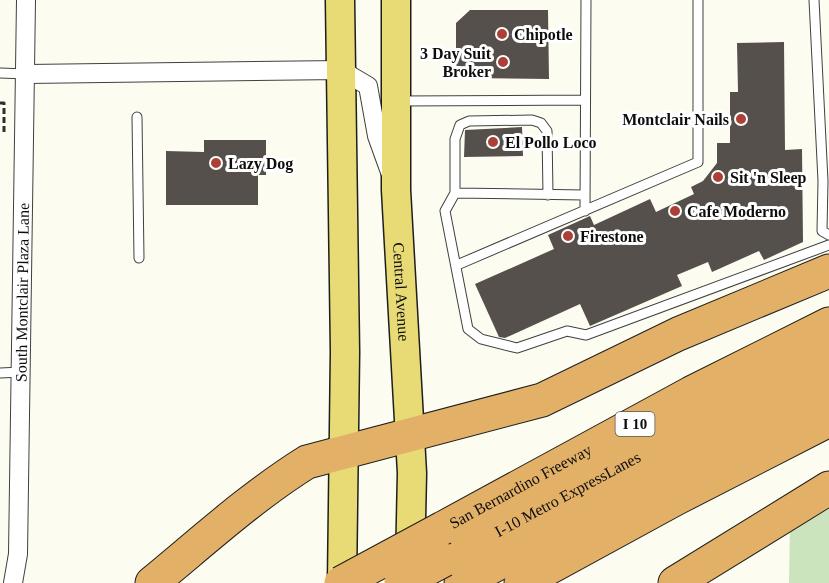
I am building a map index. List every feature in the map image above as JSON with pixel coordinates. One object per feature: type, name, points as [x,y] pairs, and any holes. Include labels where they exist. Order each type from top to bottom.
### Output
[{"type":"highway","points":[[152,583],[285,476],[307,462],[542,400],[688,330],[829,271]]},
{"type":"highway","name":"San Bernardino Freeway","points":[[342,583],[691,393],[829,324]]},
{"type":"highway","name":"I-10 Metro ExpressLanes","points":[[452,572],[728,407],[829,356]]},
{"type":"highway","name":"I-10 Metro ExpressLanes","points":[[401,583],[452,572],[829,389]]},
{"type":"highway","points":[[521,583],[829,420]]},
{"type":"highway","points":[[675,583],[829,488]]},
{"type":"main road","points":[[340,0],[345,352],[342,583]]},
{"type":"main road","name":"Central Avenue","points":[[396,0],[396,190],[412,472],[409,583]]},
{"type":"street","name":"South Montclair Plaza Lane","points":[[13,583],[18,554],[27,74],[26,0]]},
{"type":"street","points":[[27,74],[340,70],[368,86],[377,136],[396,190]]},
{"type":"lane","points":[[585,211],[586,0]]},
{"type":"lane","points":[[457,265],[698,162],[698,0]]},
{"type":"lane","points":[[814,0],[823,181],[822,231],[829,235]]},
{"type":"lane","points":[[0,73],[27,74]]},
{"type":"lane","points":[[395,101],[584,100]]},
{"type":"lane","points":[[137,117],[139,258]]},
{"type":"lane","points":[[548,195],[547,132],[541,123],[532,120],[469,121],[460,125],[455,139],[455,193],[445,211],[468,329],[481,339],[517,348],[567,331],[586,335],[829,245]]},
{"type":"lane","points":[[455,193],[584,195]]},
{"type":"lane","points":[[0,373],[22,372]]},
{"type":"green space","points":[[829,499],[829,583],[789,583],[790,524]]},
{"type":"building","points":[[470,10],[548,10],[549,79],[469,78],[456,65],[456,23]]},
{"type":"building","points":[[784,42],[785,150],[802,149],[803,242],[764,260],[759,251],[712,272],[708,262],[677,275],[682,286],[590,326],[580,304],[505,338],[499,337],[475,284],[554,249],[548,235],[590,216],[594,225],[650,199],[656,212],[694,194],[691,187],[703,181],[717,163],[717,143],[730,143],[730,92],[738,92],[737,43]]},
{"type":"building","name":"El Pollo Loco","points":[[522,127],[523,156],[464,157],[465,130]]},
{"type":"building","name":"Lazy Dog","points":[[204,140],[266,140],[266,175],[258,175],[258,205],[166,205],[166,151],[204,152]]},
{"type":"place","name":"Chipotle","points":[[502,34]]},
{"type":"place","name":"3 Day Suit Broker","points":[[503,62]]},
{"type":"place","name":"Montclair Nails","points":[[741,119]]},
{"type":"place","name":"El Pollo Loco","points":[[493,142]]},
{"type":"place","name":"Lazy Dog","points":[[216,163]]},
{"type":"place","name":"Sit 'n Sleep","points":[[718,177]]},
{"type":"place","name":"Cafe Moderno","points":[[675,211]]},
{"type":"place","name":"Firestone","points":[[568,236]]}]
